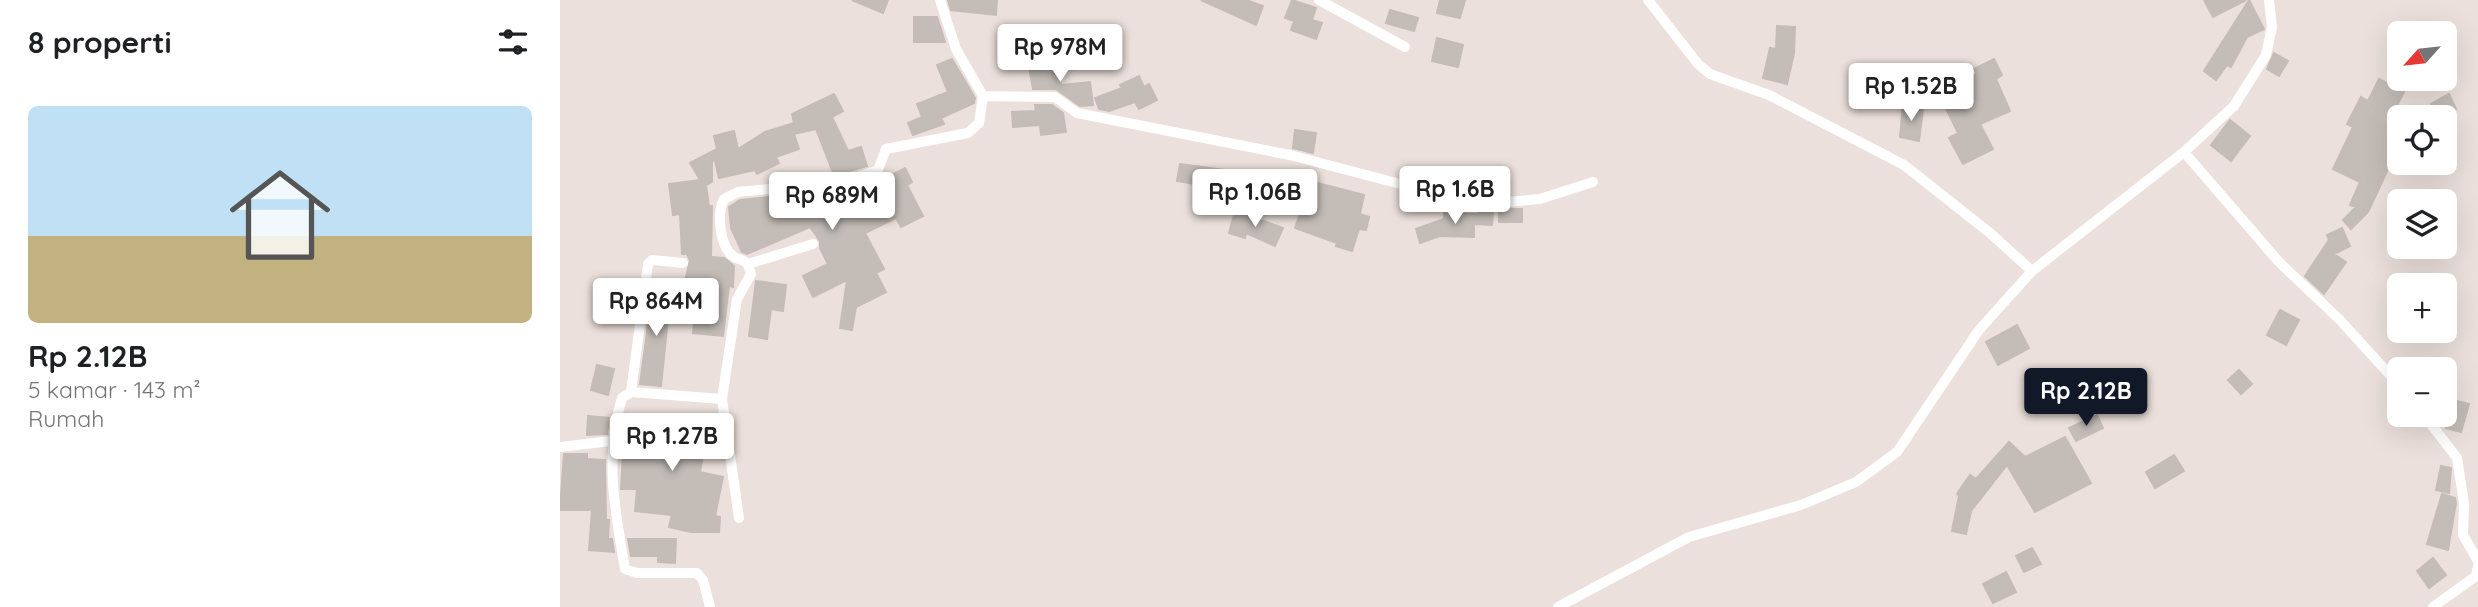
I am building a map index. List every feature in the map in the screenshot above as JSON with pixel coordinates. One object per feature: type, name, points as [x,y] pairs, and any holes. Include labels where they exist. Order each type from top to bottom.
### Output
[{"type":"street","points":[[813,244],[748,264],[733,256],[727,245],[719,219],[724,199],[738,192],[844,182],[878,170],[882,154],[887,149],[975,129],[979,123],[983,96],[956,49],[940,0]]},
{"type":"street","points":[[1319,0],[1405,47]]},
{"type":"street","points":[[1648,0],[1691,55],[1710,74],[1769,95],[1904,164],[1990,233],[2032,271]]},
{"type":"street","points":[[1558,607],[1689,537],[1801,505],[1856,482],[1896,452],[1979,330],[2032,271],[2184,152],[2234,106],[2266,55],[2272,27],[2269,0]]},
{"type":"street","points":[[983,96],[1055,97],[1077,113],[1290,155],[1423,190],[1480,199],[1507,202],[1540,200],[1593,182]]},
{"type":"street","points":[[2184,152],[2279,262],[2340,320],[2387,372]]},
{"type":"street","points":[[631,391],[648,264],[652,260],[684,262]]},
{"type":"street","points":[[739,518],[722,399],[732,318],[737,299],[750,279],[748,264]]},
{"type":"street","points":[[710,607],[703,580],[697,573],[631,573],[625,569],[615,508],[611,441],[622,398],[631,391],[722,399]]},
{"type":"street","points":[[2433,427],[2457,458],[2464,503],[2463,535],[2478,561]]},
{"type":"street","points":[[560,447],[611,441]]},
{"type":"street","points":[[2433,607],[2476,576],[2478,566]]},
{"type":"building","points":[[852,0],[888,0],[883,13]]},
{"type":"building","points":[[948,0],[997,0],[996,15],[951,10]]},
{"type":"building","points":[[1201,0],[1246,0],[1263,6],[1256,25]]},
{"type":"building","points":[[1292,0],[1316,8],[1312,20],[1322,23],[1316,39],[1291,30],[1294,21],[1285,18]]},
{"type":"building","points":[[1440,0],[1465,0],[1460,18],[1437,13]]},
{"type":"building","points":[[2204,0],[2246,0],[2213,17]]},
{"type":"building","points":[[2249,0],[2264,29],[2247,37],[2231,67],[2227,65],[2216,80],[2204,71]]},
{"type":"building","points":[[1390,10],[1418,18],[1414,31],[1386,23]]},
{"type":"building","points":[[914,17],[937,17],[945,42],[914,42]]},
{"type":"building","points":[[1777,26],[1795,27],[1794,53],[1787,84],[1763,78],[1770,48],[1776,49]]},
{"type":"building","points":[[1437,38],[1463,45],[1458,67],[1432,61]]},
{"type":"building","points":[[2274,53],[2288,61],[2279,76],[2267,69]]},
{"type":"building","points":[[952,59],[975,98],[974,103],[941,118],[944,124],[913,135],[908,123],[922,117],[917,104],[948,92],[937,65]]},
{"type":"building","points":[[1994,59],[2002,75],[1996,79],[2010,111],[1980,124],[1993,149],[1963,164],[1949,138],[1958,133],[1938,92],[1977,74],[1974,69]]},
{"type":"building","points":[[1057,63],[1061,85],[1090,82],[1093,105],[1080,106],[1056,89],[1033,89],[1029,67]]},
{"type":"building","points":[[1139,76],[1144,87],[1149,84],[1157,100],[1139,109],[1135,102],[1109,111],[1099,109],[1095,98],[1122,88],[1120,85]]},
{"type":"building","points":[[2379,79],[2387,83],[2387,91],[2404,92],[2398,105],[2387,105],[2387,171],[2368,212],[2351,229],[2343,220],[2356,207],[2350,205],[2360,182],[2333,169],[2353,127],[2347,124],[2361,97],[2368,101]]},
{"type":"building","points":[[834,94],[843,111],[832,117],[848,151],[861,147],[867,166],[834,175],[816,129],[794,134],[799,149],[776,157],[779,163],[757,174],[755,170],[719,178],[715,161],[712,161],[712,182],[706,185],[709,207],[712,206],[711,257],[724,258],[734,266],[733,287],[729,286],[723,336],[693,333],[695,313],[705,314],[709,285],[705,282],[685,281],[690,260],[687,254],[682,254],[680,214],[673,215],[669,184],[700,180],[690,163],[717,149],[714,136],[734,131],[738,149],[765,132],[794,123],[792,114]]},
{"type":"building","points":[[2449,94],[2454,105],[2432,105]]},
{"type":"building","points":[[1903,104],[1923,109],[1919,141],[1900,137]]},
{"type":"building","points":[[1035,105],[1052,105],[1063,113],[1066,132],[1041,135],[1040,125],[1013,127],[1012,112],[1036,111]]},
{"type":"building","points":[[2230,120],[2250,136],[2231,161],[2211,145]]},
{"type":"building","points":[[1295,130],[1316,133],[1313,153],[1293,148]]},
{"type":"building","points":[[1180,164],[1224,170],[1257,185],[1258,182],[1308,195],[1310,181],[1364,195],[1360,214],[1369,217],[1366,230],[1359,229],[1352,251],[1336,246],[1337,243],[1295,228],[1302,208],[1197,179],[1196,184],[1177,181]]},
{"type":"building","points":[[905,168],[912,182],[907,185],[923,216],[901,227],[896,218],[865,233],[884,269],[876,273],[886,292],[856,307],[852,330],[840,328],[847,280],[813,297],[803,276],[828,264],[820,248],[820,241],[810,227],[747,254],[742,252],[731,228],[729,207],[740,200],[788,195],[790,200],[806,193],[845,190],[871,181],[876,183]]},
{"type":"building","points":[[1499,209],[1522,209],[1522,222],[1499,222]]},
{"type":"building","points":[[1235,211],[1283,228],[1275,246],[1246,233],[1245,238],[1229,233]]},
{"type":"building","points":[[1478,211],[1493,211],[1492,225],[1474,224],[1474,237],[1440,236],[1420,243],[1416,229],[1444,219],[1444,213],[1478,214]]},
{"type":"building","points":[[2342,228],[2350,246],[2334,254],[2346,262],[2324,294],[2305,276],[2329,240],[2327,235]]},
{"type":"building","points":[[756,281],[786,285],[783,311],[771,309],[767,339],[749,336]]},
{"type":"building","points":[[653,287],[671,289],[661,386],[640,384]]},
{"type":"building","points":[[2280,310],[2299,320],[2286,345],[2267,335]]},
{"type":"building","points":[[2017,325],[2029,348],[1998,365],[1986,342]]},
{"type":"building","points":[[597,365],[614,369],[608,395],[591,390]]},
{"type":"building","points":[[2239,370],[2252,384],[2241,394],[2228,380]]},
{"type":"building","points":[[2457,401],[2469,404],[2461,432],[2446,428],[2457,427]]},
{"type":"building","points":[[2097,415],[2103,428],[2076,441],[2069,428]]},
{"type":"building","points":[[588,416],[609,418],[607,434],[587,435]]},
{"type":"building","points":[[690,416],[714,423],[709,438],[706,437],[700,472],[723,477],[715,516],[720,517],[719,532],[691,532],[669,527],[672,515],[635,511],[637,489],[621,489],[625,419],[688,424]]},
{"type":"building","points":[[2065,437],[2091,483],[2035,512],[2007,465],[1971,511],[1966,534],[1952,531],[1959,496],[1957,494],[1970,475],[1976,479],[2009,442],[2025,457]]},
{"type":"building","points":[[564,454],[587,454],[587,459],[605,460],[606,520],[609,520],[608,539],[612,539],[614,552],[589,550],[592,510],[560,510]]},
{"type":"building","points":[[2174,455],[2184,471],[2155,488],[2146,472]]},
{"type":"building","points":[[2441,466],[2451,468],[2449,493],[2436,490]]},
{"type":"building","points":[[2442,494],[2455,498],[2456,503],[2448,550],[2427,544]]},
{"type":"building","points":[[628,539],[676,539],[675,563],[658,562],[658,556],[631,556]]},
{"type":"building","points":[[2032,548],[2041,564],[2024,572],[2016,556]]},
{"type":"building","points":[[2433,558],[2446,575],[2429,588],[2417,571]]},
{"type":"building","points":[[2006,572],[2016,592],[1993,603],[1983,584]]}]
